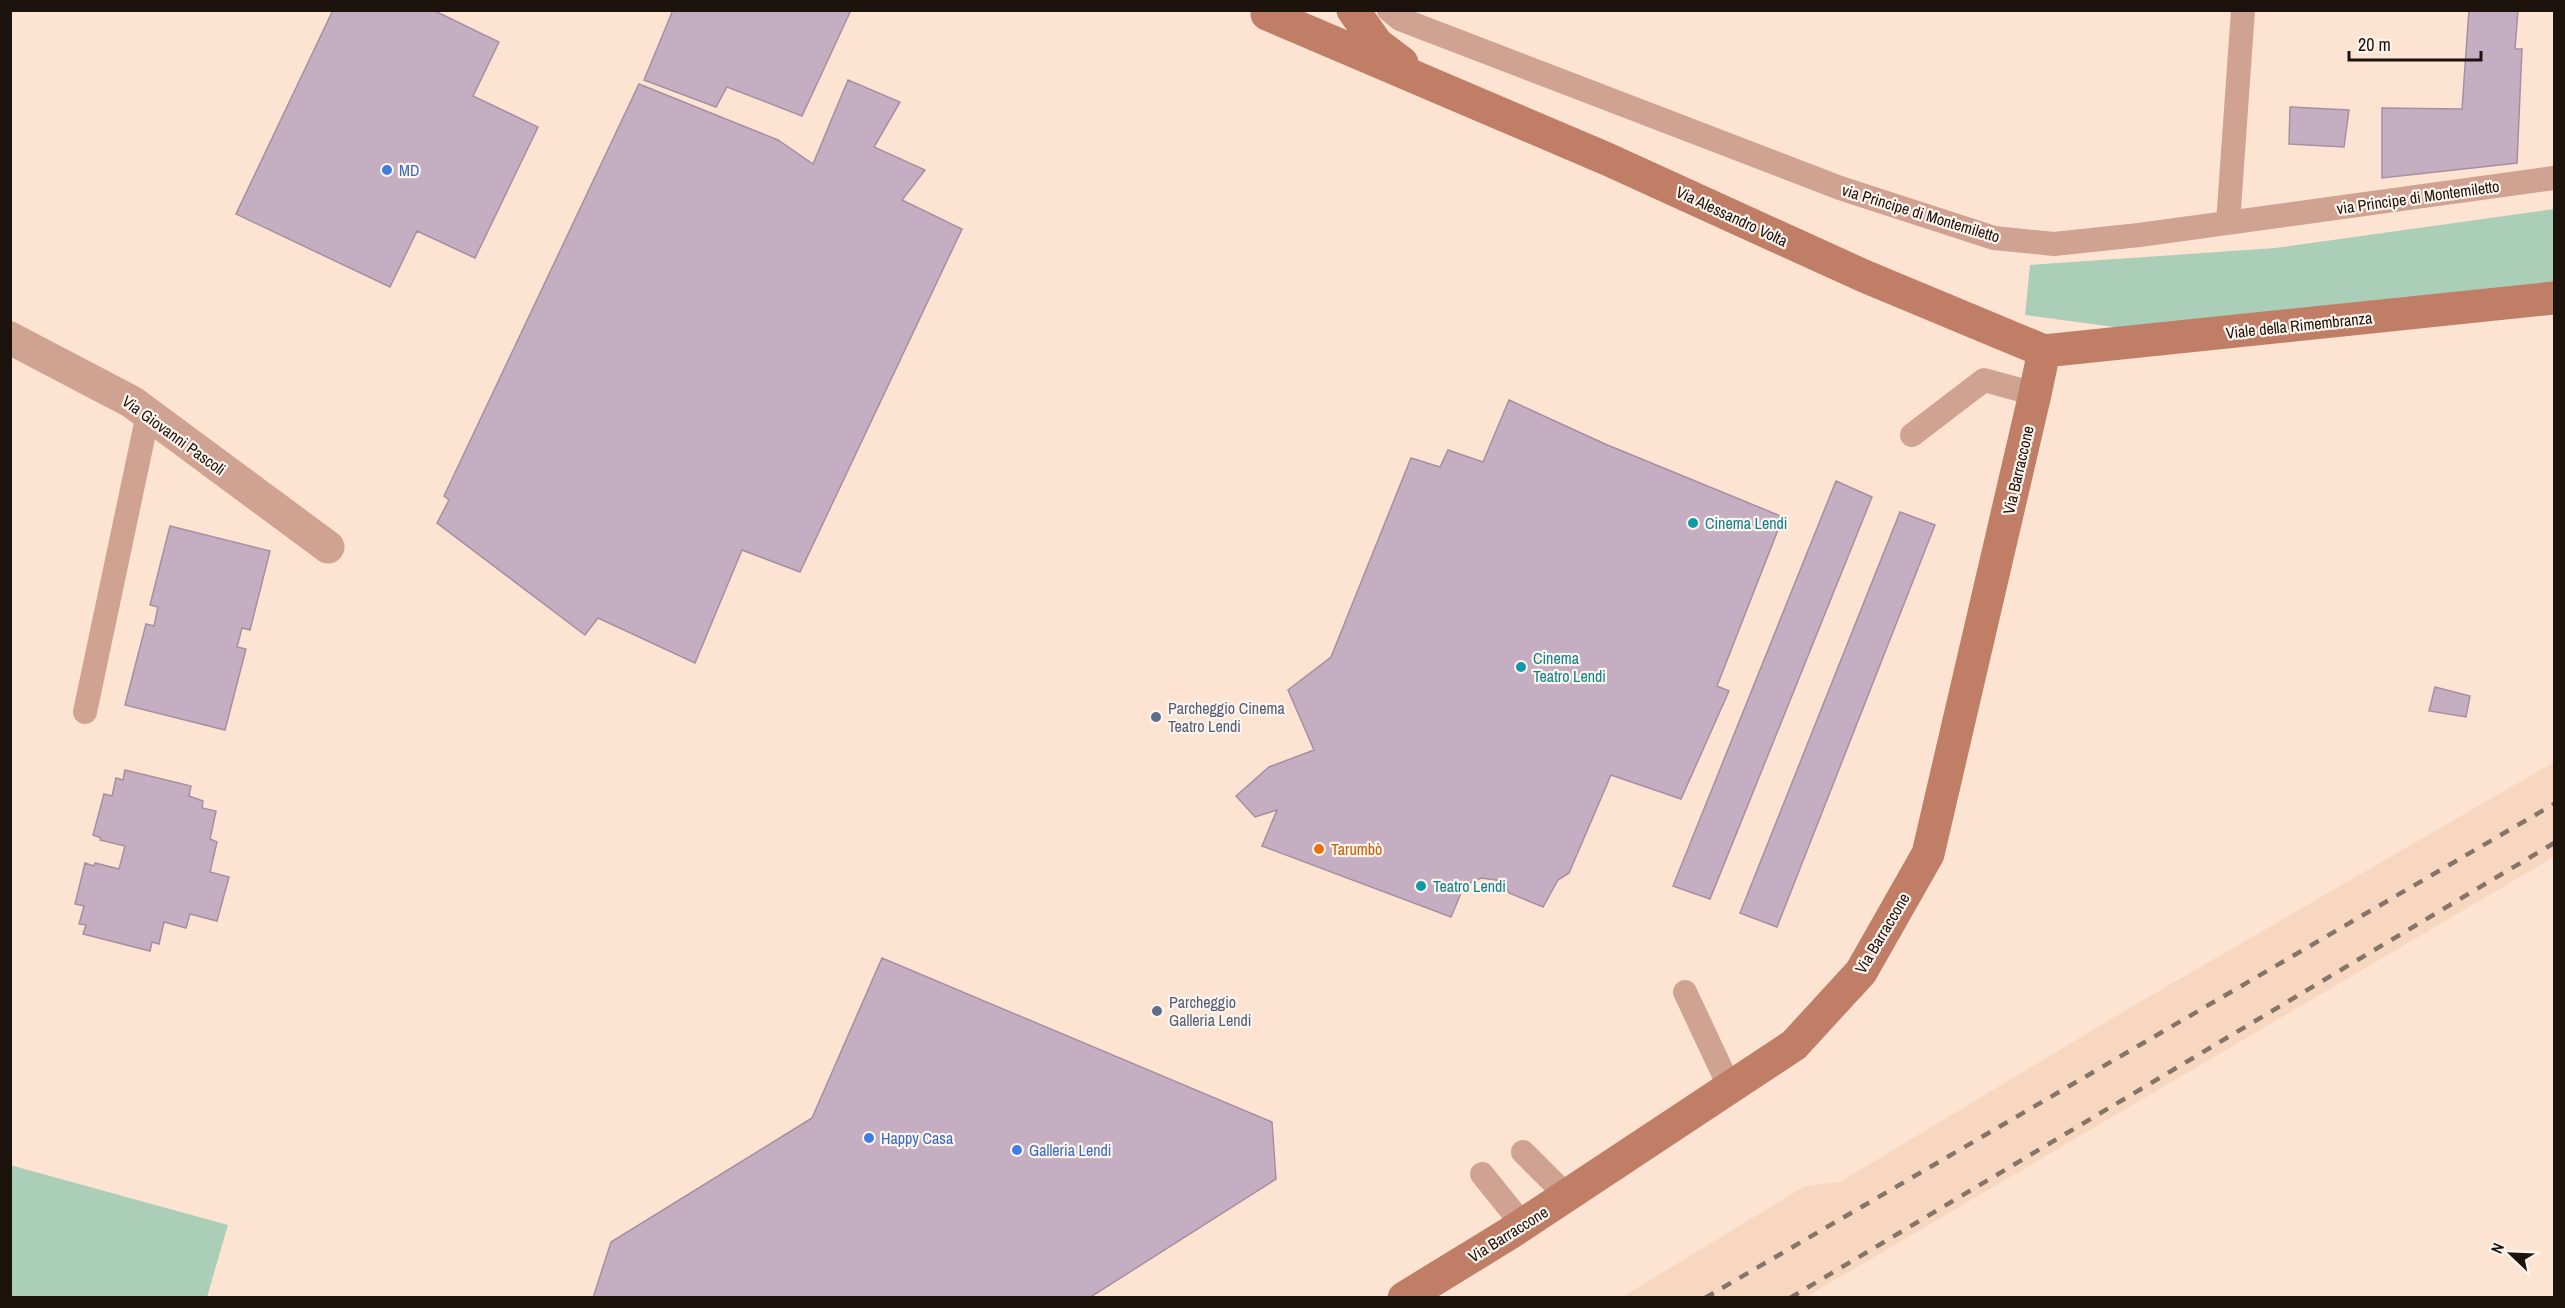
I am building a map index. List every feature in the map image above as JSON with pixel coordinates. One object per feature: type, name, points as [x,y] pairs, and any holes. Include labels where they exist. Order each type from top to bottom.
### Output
[{"type":"street","name":"Via Alessandro Volta","points":[[1353,10],[1377,44],[1422,79]]},
{"type":"street","name":"Via Alessandro Volta","points":[[1271,12],[1607,159],[1864,276],[2044,351]]},
{"type":"street","name":"Viale della Rimembranza","points":[[2044,351],[2554,298]]},
{"type":"street","name":"Via Giovanni Pascoli","points":[[10,338],[132,402],[328,547]]},
{"type":"street","name":"Via Barraccone","points":[[1404,1298],[1523,1225],[1794,1045],[1861,972],[1928,854],[2044,351]]},
{"type":"lane","name":"via Principe di Montemiletto","points":[[1389,10],[1401,19],[1840,188],[1994,238],[2054,243],[2228,223],[2554,178]]},
{"type":"lane","points":[[2228,223],[2243,10]]},
{"type":"lane","points":[[1912,435],[1984,380],[2035,394]]},
{"type":"lane","points":[[85,712],[148,414]]},
{"type":"lane","points":[[1685,992],[1730,1089]]},
{"type":"lane","points":[[1523,1152],[1567,1196]]},
{"type":"lane","points":[[1482,1174],[1523,1225]]},
{"type":"shaded area","points":[[2554,762],[2554,857],[1806,1297],[1622,1297],[1805,1186],[1840,1182],[2126,1010]]},
{"type":"green space","points":[[2554,209],[2554,284],[2152,332],[2025,315],[2030,265],[2275,248]]},
{"type":"green space","points":[[10,1165],[228,1225],[207,1297],[11,1297]]},
{"type":"building","name":"MD","points":[[333,10],[433,10],[499,42],[473,96],[538,127],[475,258],[417,231],[390,287],[236,214]]},
{"type":"building","points":[[673,10],[851,10],[802,116],[727,87],[716,107],[644,80]]},
{"type":"building","points":[[2469,10],[2518,10],[2515,49],[2522,49],[2517,163],[2382,178],[2382,108],[2462,109]]},
{"type":"building","points":[[848,80],[900,102],[874,147],[925,170],[902,200],[962,229],[800,572],[742,550],[695,663],[598,618],[585,635],[437,523],[449,500],[444,496],[639,84],[778,140],[813,164]]},
{"type":"building","points":[[2290,107],[2349,110],[2344,147],[2289,144]]},
{"type":"building","name":"Cinema Teatro Lendi","points":[[1509,400],[1605,444],[1783,517],[1717,686],[1729,691],[1681,799],[1611,775],[1569,873],[1558,880],[1543,907],[1509,893],[1503,881],[1481,878],[1464,886],[1451,917],[1262,846],[1277,810],[1255,817],[1236,796],[1269,767],[1314,750],[1288,690],[1331,657],[1411,458],[1440,467],[1448,450],[1483,462]]},
{"type":"building","points":[[1836,481],[1872,497],[1710,899],[1673,886]]},
{"type":"building","points":[[1900,512],[1935,525],[1777,927],[1740,913]]},
{"type":"building","points":[[170,526],[270,551],[250,630],[242,628],[237,647],[246,649],[225,730],[125,705],[146,624],[154,626],[158,607],[150,605]]},
{"type":"building","points":[[2435,687],[2470,696],[2466,717],[2429,711]]},
{"type":"building","points":[[125,770],[191,786],[189,796],[203,801],[202,808],[216,811],[210,839],[217,842],[210,872],[229,877],[217,921],[190,914],[186,928],[164,922],[159,944],[152,942],[150,951],[83,934],[86,925],[79,924],[84,906],[75,904],[85,863],[119,869],[125,846],[100,840],[101,838],[93,835],[104,794],[112,796],[116,778],[123,780]]},
{"type":"building","name":"Galleria Lendi","points":[[882,958],[1272,1122],[1276,1179],[1089,1298],[593,1298],[611,1242],[812,1118]]},
{"type":"railway","points":[[1705,1298],[2554,804]]},
{"type":"railway","points":[[1790,1298],[2554,843]]},
{"type":"place","name":"MD","points":[[387,170]]},
{"type":"place","name":"Cinema Lendi","points":[[1693,523]]},
{"type":"place","name":"Cinema Teatro Lendi","points":[[1521,667]]},
{"type":"place","name":"Parcheggio Cinema Teatro Lendi","points":[[1156,717]]},
{"type":"place","name":"Tarumbò","points":[[1319,849]]},
{"type":"place","name":"Teatro Lendi","points":[[1421,886]]},
{"type":"place","name":"Parcheggio Galleria Lendi","points":[[1157,1011]]},
{"type":"place","name":"Happy Casa","points":[[869,1138]]},
{"type":"place","name":"Galleria Lendi","points":[[1017,1150]]}]
